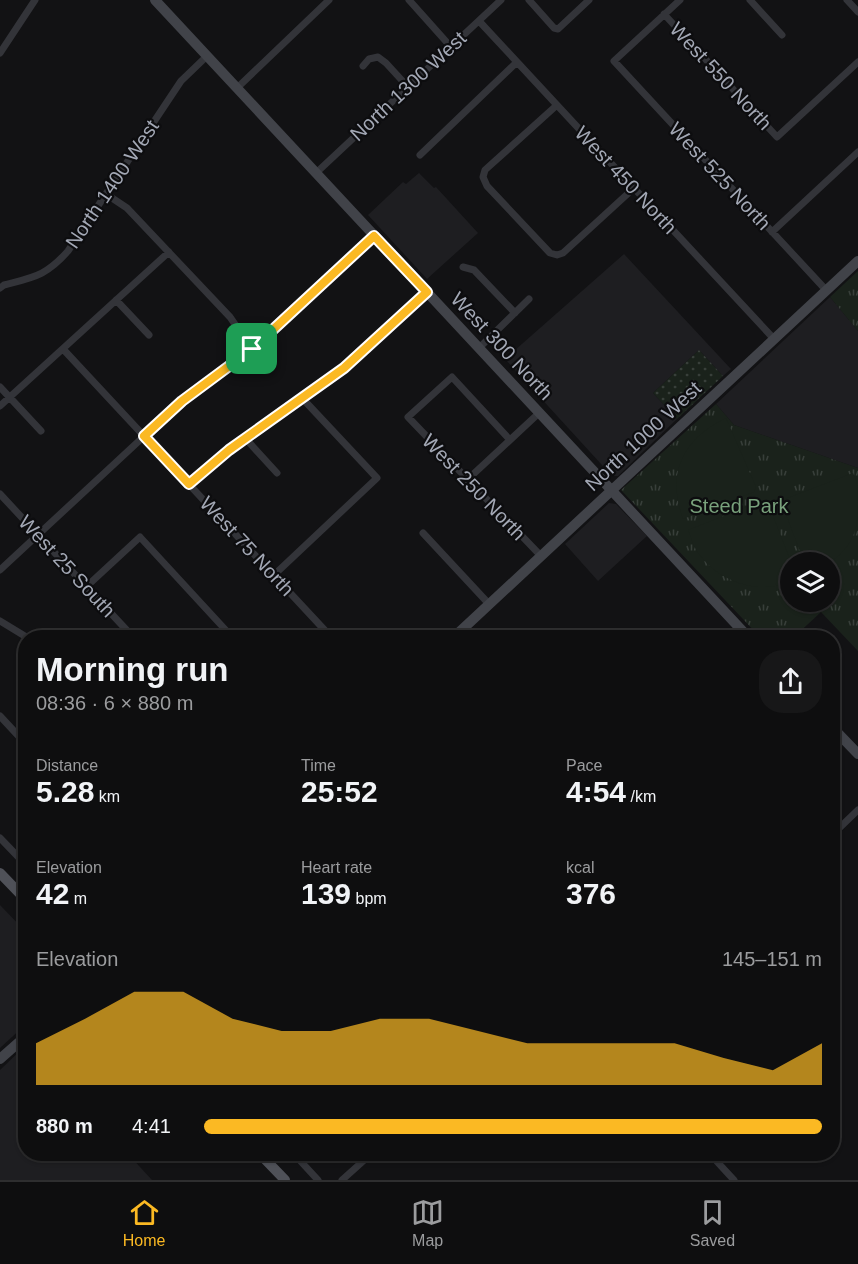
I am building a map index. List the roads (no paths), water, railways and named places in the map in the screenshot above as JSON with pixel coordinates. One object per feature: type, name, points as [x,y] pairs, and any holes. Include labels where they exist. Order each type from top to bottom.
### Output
[{"type":"main road","name":"West 300 North","points":[[155,0],[742,630]]},
{"type":"main road","name":"North 1000 West","points":[[461,630],[858,261]]},
{"type":"main road","points":[[840,735],[858,754]]},
{"type":"main road","points":[[0,873],[18,892]]},
{"type":"main road","points":[[0,1059],[18,1043]]},
{"type":"main road","points":[[267,1161],[285,1180]]},
{"type":"street","points":[[0,53],[35,0]]},
{"type":"street","points":[[237,88],[329,0]]},
{"type":"street","points":[[409,0],[451,47]]},
{"type":"street","name":"North 1300 West","points":[[316,173],[501,0]]},
{"type":"street","points":[[529,0],[554,28],[558,29],[589,0]]},
{"type":"street","points":[[664,14],[680,0]]},
{"type":"street","points":[[750,0],[782,35]]},
{"type":"street","points":[[847,0],[858,12]]},
{"type":"street","name":"West 525 North","points":[[664,14],[614,61],[826,290]]},
{"type":"street","name":"West 550 North","points":[[664,14],[777,137],[858,62]]},
{"type":"street","name":"West 450 North","points":[[479,21],[774,339]]},
{"type":"street","name":"North 1400 West","points":[[0,288],[44,274],[57,264],[68,251],[181,81],[207,56]]},
{"type":"street","points":[[363,66],[369,59],[378,57],[408,87]]},
{"type":"street","points":[[420,155],[517,62]]},
{"type":"street","points":[[557,105],[485,170],[483,177],[487,186],[550,253],[557,255],[633,188]]},
{"type":"street","points":[[772,232],[858,152]]},
{"type":"street","points":[[106,194],[127,208],[169,252],[230,317],[252,349]]},
{"type":"street","points":[[0,570],[182,401],[252,349],[374,236]]},
{"type":"street","points":[[0,406],[169,252]]},
{"type":"street","points":[[463,267],[474,270],[515,313]]},
{"type":"street","points":[[189,484],[245,438],[361,355],[427,292]]},
{"type":"street","points":[[116,300],[149,335]]},
{"type":"street","points":[[479,348],[529,300]]},
{"type":"street","name":"West 75 North","points":[[63,349],[325,630]]},
{"type":"street","name":"West 250 North","points":[[510,440],[453,377],[408,417],[541,556]]},
{"type":"street","points":[[0,387],[41,431]]},
{"type":"street","points":[[274,575],[377,478],[302,398]]},
{"type":"street","points":[[467,480],[539,413]]},
{"type":"street","points":[[245,438],[277,473]]},
{"type":"street","name":"West 25 South","points":[[0,494],[126,630]]},
{"type":"street","points":[[423,533],[489,604]]},
{"type":"street","points":[[86,587],[140,537],[226,630]]},
{"type":"street","points":[[0,621],[18,632]]},
{"type":"street","points":[[0,716],[18,735]]},
{"type":"street","points":[[840,828],[858,810]]},
{"type":"street","points":[[0,838],[18,857]]},
{"type":"street","points":[[300,1161],[318,1180]]},
{"type":"street","points":[[342,1180],[363,1161]]},
{"type":"street","points":[[716,1161],[734,1180]]},
{"type":"park label","name":"Steed Park","points":[[739,506]]}]
